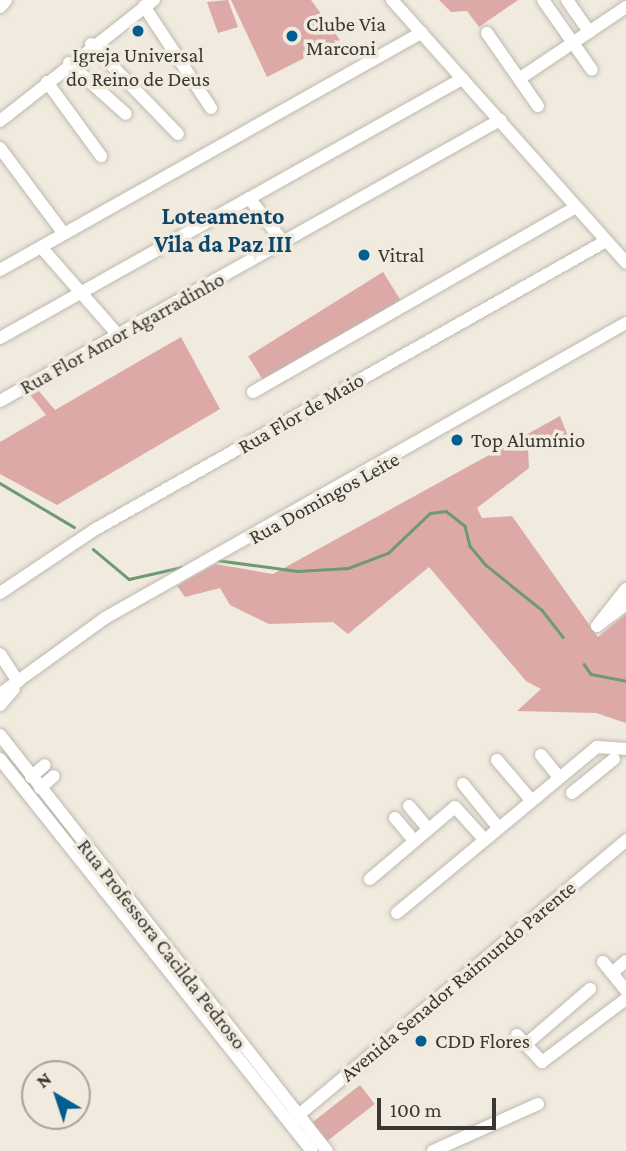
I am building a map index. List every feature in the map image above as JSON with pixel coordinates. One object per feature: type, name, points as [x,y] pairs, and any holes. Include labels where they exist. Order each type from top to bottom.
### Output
[{"type":"street","points":[[0,7],[6,0]]},
{"type":"street","points":[[123,0],[144,6],[211,108]]},
{"type":"street","points":[[392,0],[626,263]]},
{"type":"street","points":[[543,0],[592,70]]},
{"type":"street","points":[[567,0],[589,32]]},
{"type":"street","points":[[0,121],[91,44],[144,6]]},
{"type":"street","points":[[519,79],[626,7]]},
{"type":"street","points":[[0,270],[422,32]]},
{"type":"street","points":[[487,33],[538,106]]},
{"type":"street","points":[[91,44],[178,134]]},
{"type":"street","points":[[69,63],[126,114]]},
{"type":"street","points":[[0,338],[462,79]]},
{"type":"street","points":[[47,82],[101,156]]},
{"type":"street","name":"Rua Flor Amor Agarradinho","points":[[0,401],[500,120]]},
{"type":"street","points":[[0,148],[64,234]]},
{"type":"street","points":[[249,198],[284,243]]},
{"type":"street","points":[[253,392],[576,207]]},
{"type":"street","name":"Rua Flor de Maio","points":[[2,587],[94,530],[606,240]]},
{"type":"street","points":[[41,247],[118,335]]},
{"type":"street","name":"Rua Domingos Leite","points":[[0,694],[18,678],[197,569],[626,323]]},
{"type":"street","points":[[626,589],[597,626],[626,604]]},
{"type":"street","points":[[0,654],[18,678]]},
{"type":"street","name":"Rua Domingos Leite","points":[[0,705],[18,678]]},
{"type":"street","name":"Rua Professora Cacilda Pedroso","points":[[0,735],[294,1119],[312,1151]]},
{"type":"street","points":[[397,913],[589,753],[604,745],[626,749]]},
{"type":"street","points":[[589,753],[602,769]]},
{"type":"street","points":[[541,755],[559,777]]},
{"type":"street","name":"Rua Professora Cacilda Pedroso","points":[[0,759],[294,1119],[327,1151]]},
{"type":"street","points":[[497,760],[531,800]]},
{"type":"street","points":[[572,793],[614,760]]},
{"type":"street","points":[[31,777],[45,765]]},
{"type":"street","points":[[40,788],[54,776]]},
{"type":"street","points":[[463,784],[498,827]]},
{"type":"street","points":[[410,806],[428,829]]},
{"type":"street","points":[[370,879],[456,807],[484,839]]},
{"type":"street","points":[[395,818],[414,841]]},
{"type":"street","name":"Avenida Senador Raimundo Parente","points":[[294,1119],[626,840]]},
{"type":"street","points":[[612,973],[626,961]]},
{"type":"street","points":[[603,962],[626,990]]},
{"type":"street","points":[[590,989],[521,1040],[542,1062],[626,999]]},
{"type":"street","points":[[433,1151],[538,1104]]},
{"type":"shaded area","points":[[228,0],[238,27],[218,33],[207,2]]},
{"type":"shaded area","name":"Clube Via Marconi","points":[[231,0],[311,0],[340,40],[267,77]]},
{"type":"shaded area","points":[[439,0],[518,0],[479,27],[467,11],[451,12]]},
{"type":"shaded area","points":[[383,272],[403,304],[268,388],[248,356]]},
{"type":"shaded area","points":[[181,337],[220,409],[57,505],[0,474],[0,442],[46,415],[24,387],[32,383],[55,410]]},
{"type":"shaded area","points":[[560,416],[569,439],[550,448],[535,442],[528,448],[529,468],[477,508],[482,518],[512,516],[598,637],[626,614],[626,723],[596,713],[517,711],[541,689],[526,681],[429,567],[348,634],[333,622],[269,624],[230,605],[220,588],[185,597],[177,586],[215,564],[273,574]]},
{"type":"shaded area","points":[[360,1085],[375,1104],[324,1143],[310,1124]]},
{"type":"waterway","points":[[0,483],[74,527]]},
{"type":"waterway","points":[[216,560],[297,571],[348,568],[388,553],[430,513],[446,511],[465,526],[470,546],[486,565],[542,610],[563,637]]},
{"type":"waterway","points":[[93,549],[129,579],[182,567]]},
{"type":"waterway","points":[[584,664],[591,674],[626,681]]},
{"type":"place","name":"Igreja Universal do Reino de Deus","points":[[138,31]]},
{"type":"place","name":"Clube Via Marconi","points":[[292,36]]},
{"type":"place","name":"Vitral","points":[[364,255]]},
{"type":"place","name":"Top Alumínio","points":[[457,440]]},
{"type":"place","name":"CDD Flores","points":[[421,1041]]},
{"type":"district","name":"Loteamento Vila da Paz III","points":[[223,230]]}]
